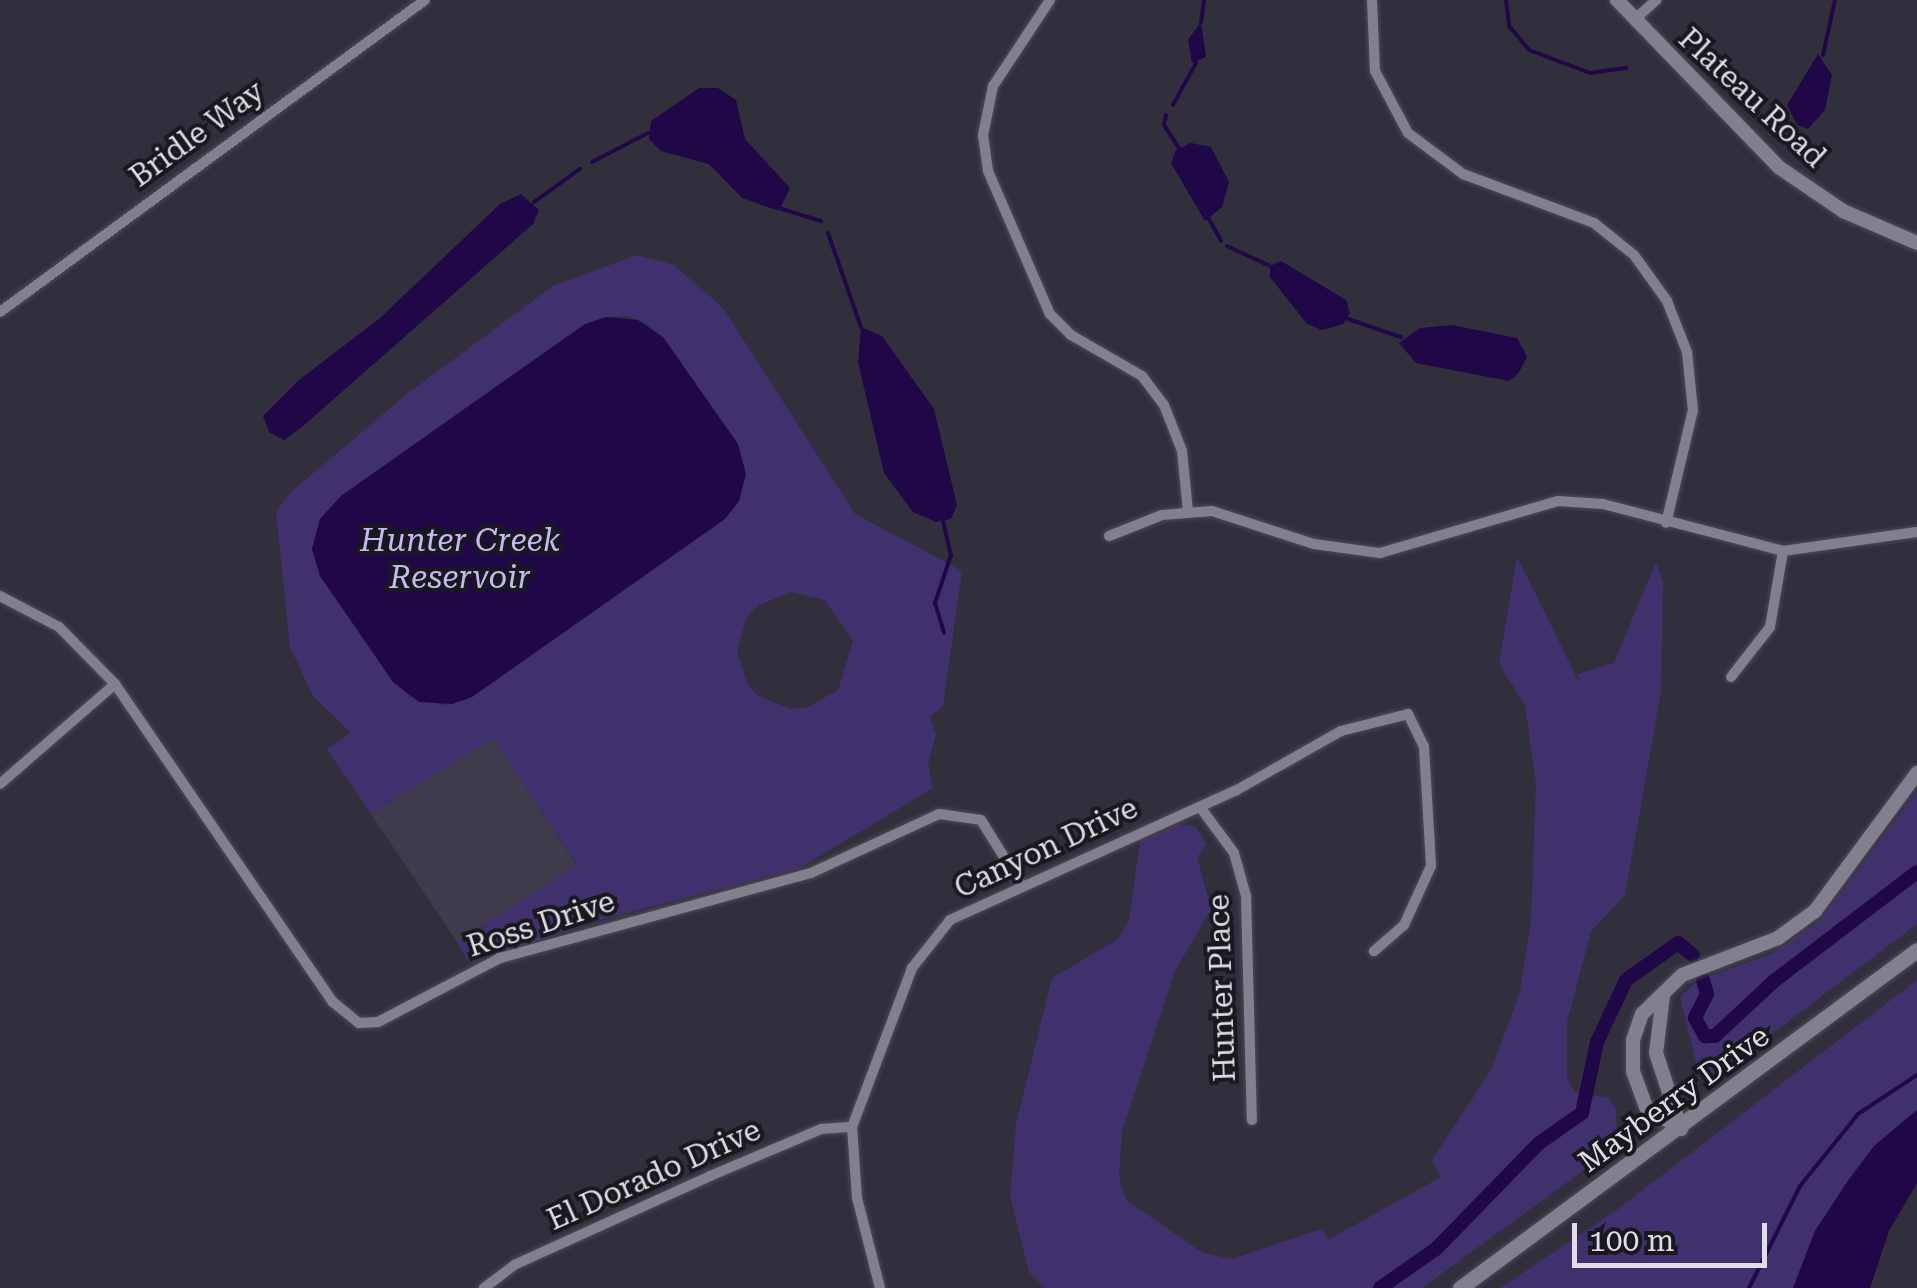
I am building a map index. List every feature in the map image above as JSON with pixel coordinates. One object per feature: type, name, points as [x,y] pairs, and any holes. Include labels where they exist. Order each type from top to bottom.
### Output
[{"type":"main road","name":"Mayberry Drive","points":[[1460,1288],[1917,950]]},
{"type":"street","name":"Bridle Way","points":[[0,312],[426,0]]},
{"type":"street","points":[[1050,0],[992,86],[984,120],[988,170],[1050,314],[1071,335],[1142,376],[1164,405],[1182,451],[1188,511]]},
{"type":"street","points":[[1372,0],[1375,70],[1408,134],[1463,174],[1594,223],[1634,255],[1667,302],[1687,352],[1694,410],[1666,523]]},
{"type":"street","name":"Plateau Road","points":[[1617,0],[1780,168],[1851,216],[1917,244]]},
{"type":"street","points":[[1634,20],[1656,0]]},
{"type":"street","points":[[1108,536],[1188,511],[1225,513],[1314,544],[1366,553],[1414,548],[1508,511],[1558,501],[1603,504],[1783,551],[1917,532]]},
{"type":"street","points":[[1731,677],[1770,627],[1783,551]]},
{"type":"street","name":"Ross Drive","points":[[0,596],[58,627],[115,684],[333,1002],[359,1024],[392,1016],[500,958],[811,873],[939,814],[981,820],[1020,883]]},
{"type":"street","points":[[0,784],[115,684]]},
{"type":"street","name":"Canyon Drive","points":[[880,1288],[857,1198],[852,1127],[928,940],[963,911],[1200,807],[1353,726],[1402,714],[1413,717],[1424,747],[1430,866],[1404,925],[1374,952]]},
{"type":"street","points":[[1681,1128],[1646,1106],[1633,1072],[1635,1026],[1665,990],[1692,970],[1763,944],[1804,921],[1843,879],[1917,773]]},
{"type":"street","name":"Hunter Place","points":[[1200,807],[1234,853],[1246,896],[1252,1120]]},
{"type":"street","points":[[1665,990],[1656,1053],[1681,1128]]},
{"type":"street","name":"El Dorado Drive","points":[[484,1288],[514,1265],[710,1176],[821,1129],[852,1127]]},
{"type":"shaded area","points":[[637,255],[674,265],[723,308],[855,514],[962,571],[943,706],[930,717],[936,734],[928,764],[933,788],[800,868],[593,922],[469,963],[457,942],[577,865],[493,738],[371,814],[327,749],[351,733],[313,696],[290,647],[276,512],[291,492],[407,394],[553,286]],"holes":[[[627,316],[648,324],[733,511],[464,701],[442,705],[409,697],[320,576],[320,519],[341,496],[575,332],[606,317]],[[791,592],[825,600],[853,641],[838,690],[808,707],[791,709],[758,696],[747,683],[737,651],[747,617],[759,605]]]},
{"type":"shaded area","points":[[1517,557],[1580,684],[1578,674],[1614,663],[1656,562],[1663,582],[1661,692],[1625,895],[1591,931],[1567,1022],[1567,1079],[1576,1093],[1607,1097],[1616,1109],[1617,1146],[1422,1288],[1045,1288],[1029,1272],[1010,1196],[1016,1124],[1052,978],[1118,939],[1129,921],[1140,841],[1179,824],[1196,827],[1207,845],[1197,857],[1211,909],[1175,971],[1122,1131],[1119,1177],[1126,1200],[1203,1253],[1232,1259],[1322,1229],[1328,1240],[1441,1177],[1432,1160],[1491,1070],[1520,992],[1531,921],[1536,783],[1525,705],[1499,664]]},
{"type":"shaded area","points":[[493,737],[577,866],[457,942],[371,814]]},
{"type":"shaded area","points":[[1917,792],[1917,924],[1749,1051],[1711,1075],[1698,1070],[1680,997],[1697,981],[1773,953],[1820,921]]},
{"type":"shaded area","points":[[1917,980],[1917,1110],[1874,1146],[1847,1182],[1815,1231],[1793,1288],[1500,1288],[1614,1212]]},
{"type":"water","points":[[1201,22],[1206,57],[1192,63],[1188,40]]},
{"type":"water","points":[[1818,54],[1832,75],[1825,110],[1808,129],[1797,125],[1787,105]]},
{"type":"water","points":[[699,88],[718,88],[736,100],[745,139],[790,188],[779,211],[742,198],[709,164],[661,151],[649,139],[651,121]]},
{"type":"water","points":[[1191,143],[1211,147],[1229,182],[1222,207],[1205,221],[1171,163],[1176,150]]},
{"type":"water","points":[[521,194],[539,210],[533,224],[302,427],[284,440],[269,432],[263,416],[299,380],[380,318],[500,204]]},
{"type":"water","points":[[1281,261],[1346,300],[1350,313],[1343,324],[1322,330],[1307,324],[1270,277],[1270,266]]},
{"type":"water","name":"Hunter Creek Reservoir","points":[[606,317],[638,320],[663,337],[738,444],[746,474],[739,501],[725,519],[472,697],[452,704],[419,702],[393,682],[320,576],[312,549],[320,519],[341,496],[585,324]]},
{"type":"water","points":[[1452,325],[1517,338],[1527,357],[1518,374],[1509,381],[1416,363],[1399,343],[1420,328]]},
{"type":"water","points":[[861,327],[882,336],[934,409],[957,505],[951,519],[936,522],[913,512],[884,473],[858,362]]},
{"type":"water","points":[[1917,1110],[1917,1183],[1889,1231],[1870,1288],[1793,1288],[1815,1231],[1847,1182],[1874,1146]]},
{"type":"waterway","points":[[1201,22],[1204,0]]},
{"type":"waterway","points":[[1506,0],[1509,26],[1529,50],[1590,73],[1627,68]]},
{"type":"waterway","points":[[1823,55],[1835,0]]},
{"type":"waterway","points":[[1173,105],[1196,63]]},
{"type":"waterway","points":[[1166,115],[1164,125],[1179,148]]},
{"type":"waterway","points":[[592,162],[648,133]]},
{"type":"waterway","points":[[534,202],[580,169]]},
{"type":"waterway","points":[[782,209],[821,221]]},
{"type":"waterway","points":[[1209,219],[1221,241]]},
{"type":"waterway","points":[[828,233],[861,327]]},
{"type":"waterway","points":[[1227,246],[1270,266]]},
{"type":"waterway","points":[[1348,319],[1401,337]]},
{"type":"waterway","points":[[943,521],[951,555],[935,603],[944,633]]},
{"type":"waterway","points":[[1703,980],[1707,994],[1695,1018],[1705,1036],[1715,1036],[1774,981],[1917,872]]},
{"type":"waterway","points":[[1380,1288],[1436,1249],[1538,1144],[1582,1113],[1597,1042],[1626,980],[1678,943],[1693,955]]},
{"type":"waterway","points":[[1749,1288],[1800,1186],[1858,1114],[1917,1075]]}]
